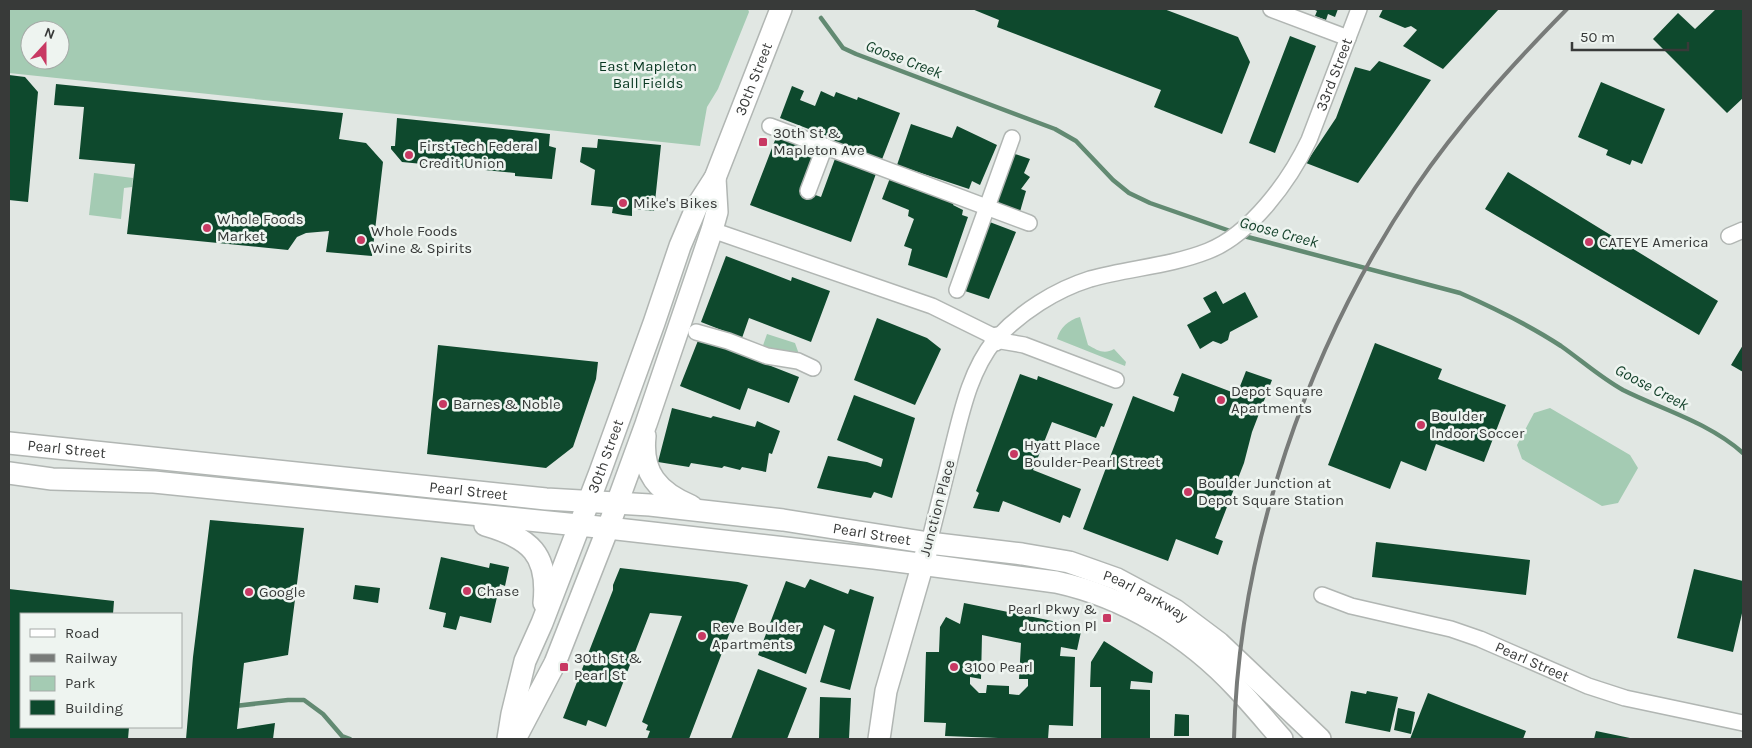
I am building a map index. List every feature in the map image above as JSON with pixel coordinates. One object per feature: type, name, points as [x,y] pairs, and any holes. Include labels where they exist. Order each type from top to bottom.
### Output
[{"type":"main road","name":"30th Street","points":[[508,739],[525,661],[542,623],[588,501],[654,323],[680,246],[697,206],[715,178],[781,9]]},
{"type":"main road","name":"30th Street","points":[[515,739],[555,663],[618,502],[646,424],[712,230],[717,212],[715,178]]},
{"type":"main road","points":[[646,424],[644,441],[645,459],[655,482],[673,498],[705,512]]},
{"type":"main road","name":"Pearl Street","points":[[9,443],[546,499],[618,502],[783,520],[929,543]]},
{"type":"main road","name":"Pearl Street","points":[[9,473],[52,479],[154,482],[608,528],[922,565]]},
{"type":"main road","points":[[442,512],[504,530],[523,540],[536,552],[543,568],[545,582],[542,623]]},
{"type":"main road","name":"Junction Place","points":[[879,739],[886,690],[929,543]]},
{"type":"main road","name":"Pearl Parkway","points":[[929,543],[1022,554],[1069,562],[1102,573],[1134,587],[1175,610],[1219,643],[1320,739]]},
{"type":"main road","name":"Pearl Parkway","points":[[922,565],[1056,582],[1085,589],[1127,606],[1175,634],[1198,652],[1237,688],[1282,739]]},
{"type":"street","points":[[1271,9],[1348,38]]},
{"type":"street","name":"33rd Street","points":[[1309,140],[1359,9]]},
{"type":"street","points":[[770,126],[1030,223]]},
{"type":"street","points":[[957,290],[1012,138]]},
{"type":"street","name":"Junction Place","points":[[929,543],[968,391],[982,358],[1010,324],[1048,299],[1079,283],[1118,272],[1171,263],[1209,251],[1258,215],[1293,171],[1309,140]]},
{"type":"street","points":[[808,191],[825,146]]},
{"type":"street","points":[[712,230],[932,306],[996,339],[1024,345],[1116,380]]},
{"type":"street","points":[[1729,236],[1743,230]]},
{"type":"street","points":[[696,332],[728,341],[767,356],[798,361],[813,368]]},
{"type":"street","name":"Pearl Street","points":[[1322,595],[1351,606],[1452,629],[1480,639],[1588,686],[1625,698],[1743,723]]},
{"type":"green space","name":"East Mapleton Ball Fields","points":[[9,9],[748,9],[749,12],[718,89],[707,107],[700,146],[9,73]]},
{"type":"green space","points":[[94,173],[133,178],[132,187],[124,188],[121,219],[89,215]]},
{"type":"green space","points":[[1080,317],[1088,345],[1104,352],[1114,349],[1126,362],[1125,366],[1057,339],[1065,325]]},
{"type":"green space","points":[[767,334],[795,343],[800,357],[761,351]]},
{"type":"green space","points":[[1550,408],[1630,455],[1638,468],[1618,503],[1602,506],[1522,459],[1517,445],[1534,413]]},
{"type":"building","points":[[972,9],[1164,9],[1238,37],[1250,62],[1222,134],[1154,107],[1161,90],[997,27],[999,20]]},
{"type":"building","points":[[1313,9],[1338,9],[1335,17],[1328,14],[1326,20],[1315,16],[1317,11]]},
{"type":"building","points":[[1383,9],[1499,9],[1443,69],[1403,46],[1417,30],[1411,26],[1405,28],[1379,17]]},
{"type":"building","points":[[1716,9],[1743,9],[1743,98],[1727,113],[1653,39],[1678,13],[1695,29]]},
{"type":"building","points":[[1290,36],[1316,46],[1275,153],[1249,143]]},
{"type":"building","points":[[1379,61],[1431,80],[1358,183],[1306,163],[1336,118],[1355,67],[1370,71]]},
{"type":"building","points":[[9,75],[25,77],[38,92],[28,202],[9,200]]},
{"type":"building","points":[[1601,82],[1665,109],[1642,164],[1632,160],[1630,165],[1606,155],[1608,150],[1578,137]]},
{"type":"building","points":[[56,84],[343,113],[339,139],[366,143],[383,162],[372,256],[326,252],[329,231],[306,233],[297,237],[288,250],[127,234],[135,164],[79,159],[84,107],[54,105]]},
{"type":"building","points":[[792,86],[804,91],[800,100],[815,106],[821,91],[834,97],[836,92],[857,100],[858,97],[900,113],[881,162],[825,140],[827,136],[780,118]]},
{"type":"building","points":[[397,118],[550,134],[549,146],[556,148],[552,179],[515,176],[515,173],[402,162],[391,149],[391,146],[395,146]]},
{"type":"building","points":[[911,124],[952,138],[957,126],[997,145],[980,185],[972,181],[969,189],[897,165]]},
{"type":"building","points":[[777,135],[819,150],[804,191],[821,197],[836,156],[877,171],[851,242],[750,205]]},
{"type":"building","points":[[598,139],[661,145],[654,211],[632,209],[632,216],[612,213],[613,207],[591,205],[595,170],[580,162],[582,147],[597,148]]},
{"type":"building","points":[[1009,152],[1030,159],[1024,173],[1030,177],[1021,189],[1026,191],[1019,215],[993,207]]},
{"type":"building","points":[[1508,172],[1718,301],[1699,335],[1485,209]]},
{"type":"building","points":[[890,178],[954,203],[953,205],[963,210],[962,215],[968,217],[947,278],[908,265],[912,249],[904,246],[914,219],[908,216],[909,210],[882,199]]},
{"type":"building","points":[[987,221],[1016,232],[989,299],[962,290]]},
{"type":"building","points":[[726,256],[791,281],[792,277],[830,291],[811,342],[749,318],[742,338],[701,322]]},
{"type":"building","points":[[1216,291],[1223,304],[1245,292],[1258,317],[1230,332],[1228,340],[1221,344],[1213,341],[1200,349],[1187,325],[1211,312],[1203,298]]},
{"type":"building","points":[[877,318],[927,338],[941,349],[915,405],[854,380]]},
{"type":"building","points":[[699,338],[799,377],[789,403],[748,388],[740,410],[680,386]]},
{"type":"building","name":"Boulder Indoor Soccer","points":[[1375,343],[1442,369],[1438,379],[1506,405],[1484,462],[1436,444],[1426,471],[1401,461],[1390,489],[1328,465]]},
{"type":"building","points":[[438,345],[598,362],[596,379],[573,447],[546,468],[427,454]]},
{"type":"building","points":[[1743,345],[1743,372],[1731,365]]},
{"type":"building","points":[[1246,371],[1272,380],[1252,432],[1244,463],[1215,538],[1223,541],[1218,555],[1176,539],[1168,561],[1083,529],[1133,396],[1174,412],[1179,397],[1173,395],[1182,373],[1237,394]]},
{"type":"building","name":"Hyatt Place Boulder-Pearl Street","points":[[1020,374],[1037,380],[1038,376],[1113,404],[1104,427],[1101,426],[1096,438],[1052,422],[1033,470],[1081,489],[1070,518],[1063,515],[1060,523],[1003,501],[999,512],[973,508],[979,493],[976,491]]},
{"type":"building","points":[[854,395],[915,418],[892,498],[874,492],[871,498],[817,488],[828,456],[867,462],[881,467],[883,459],[837,440]]},
{"type":"building","points":[[672,408],[755,427],[757,421],[780,431],[772,454],[769,453],[766,472],[742,467],[740,470],[724,466],[722,468],[691,463],[689,467],[658,462]]},
{"type":"building","name":"Google","points":[[210,520],[304,528],[288,655],[244,663],[237,729],[275,723],[273,739],[186,739],[193,657]]},
{"type":"building","points":[[1376,542],[1530,560],[1526,595],[1372,577]]},
{"type":"building","points":[[441,557],[489,568],[490,563],[509,567],[505,586],[500,584],[491,623],[460,616],[456,630],[443,627],[446,613],[429,609]]},
{"type":"building","name":"Reve Boulder Apartments","points":[[620,568],[738,582],[748,585],[689,739],[647,739],[650,731],[646,730],[648,725],[642,722],[682,616],[650,613],[606,727],[588,720],[586,726],[563,718]]},
{"type":"building","points":[[1694,569],[1743,581],[1743,609],[1733,652],[1677,638]]},
{"type":"building","points":[[810,579],[848,594],[850,589],[874,597],[850,690],[820,682],[835,630],[824,625],[806,674],[758,655],[786,581],[805,588]]},
{"type":"building","points":[[355,585],[380,588],[378,603],[353,599]]},
{"type":"building","points":[[9,589],[114,601],[113,613],[20,613],[20,728],[129,728],[128,739],[9,739]]},
{"type":"building","name":"3100 Pearl","points":[[964,603],[1082,627],[1077,650],[1061,647],[1060,656],[1075,657],[1073,726],[1049,725],[1048,739],[1022,739],[945,736],[946,723],[924,722],[926,652],[939,652],[940,627],[946,617],[960,624]],"holes":[[[982,635],[1021,643],[1019,679],[1028,679],[1028,686],[1019,695],[1009,694],[1009,686],[987,685],[986,693],[979,693],[970,684],[970,677],[981,679]]]},
{"type":"building","points":[[1104,641],[1153,672],[1152,683],[1131,681],[1130,689],[1150,690],[1150,739],[1101,739],[1101,687],[1090,687],[1091,662]]},
{"type":"building","points":[[758,669],[807,688],[787,739],[731,739]]},
{"type":"building","points":[[1351,691],[1366,694],[1367,691],[1398,697],[1390,732],[1345,723]]},
{"type":"building","points":[[1428,693],[1526,731],[1523,739],[1410,739]]},
{"type":"building","points":[[820,697],[851,698],[849,739],[819,739]]},
{"type":"building","points":[[1398,708],[1415,712],[1411,734],[1394,730]]},
{"type":"building","points":[[1175,714],[1189,715],[1189,736],[1174,736]]},
{"type":"building","points":[[1596,731],[1630,738],[1630,739],[1594,739]]},
{"type":"waterway","name":"Goose Creek","points":[[821,18],[843,48],[1055,129],[1076,141],[1113,180],[1129,193],[1150,203],[1233,232]]},
{"type":"waterway","name":"Goose Creek","points":[[1240,235],[1460,293],[1536,331],[1561,346],[1623,390],[1685,417],[1715,433],[1743,453]]},
{"type":"waterway","points":[[235,706],[304,700],[323,714],[342,736],[350,739]]},
{"type":"railway","points":[[1234,739],[1239,667],[1249,595],[1265,522],[1286,451],[1312,381],[1342,314],[1377,249],[1432,164],[1487,95],[1567,9]]},
{"type":"place","name":"30th St & Mapleton Ave","points":[[763,142]]},
{"type":"place","name":"First Tech Federal Credit Union","points":[[409,155]]},
{"type":"place","name":"Mike's Bikes","points":[[623,203]]},
{"type":"place","name":"Whole Foods Market","points":[[207,228]]},
{"type":"place","name":"Whole Foods Wine & Spirits","points":[[361,240]]},
{"type":"place","name":"CATEYE America","points":[[1589,242]]},
{"type":"place","name":"Depot Square Apartments","points":[[1221,400]]},
{"type":"place","name":"Barnes & Noble","points":[[443,404]]},
{"type":"place","name":"Boulder Indoor Soccer","points":[[1421,425]]},
{"type":"place","name":"Hyatt Place Boulder-Pearl Street","points":[[1014,454]]},
{"type":"place","name":"Boulder Junction at Depot Square Station","points":[[1188,492]]},
{"type":"place","name":"Chase","points":[[467,591]]},
{"type":"place","name":"Google","points":[[249,592]]},
{"type":"place","name":"Pearl Pkwy & Junction Pl","points":[[1107,618]]},
{"type":"place","name":"Reve Boulder Apartments","points":[[702,636]]},
{"type":"place","name":"30th St & Pearl St","points":[[564,667]]},
{"type":"place","name":"3100 Pearl","points":[[954,667]]}]
